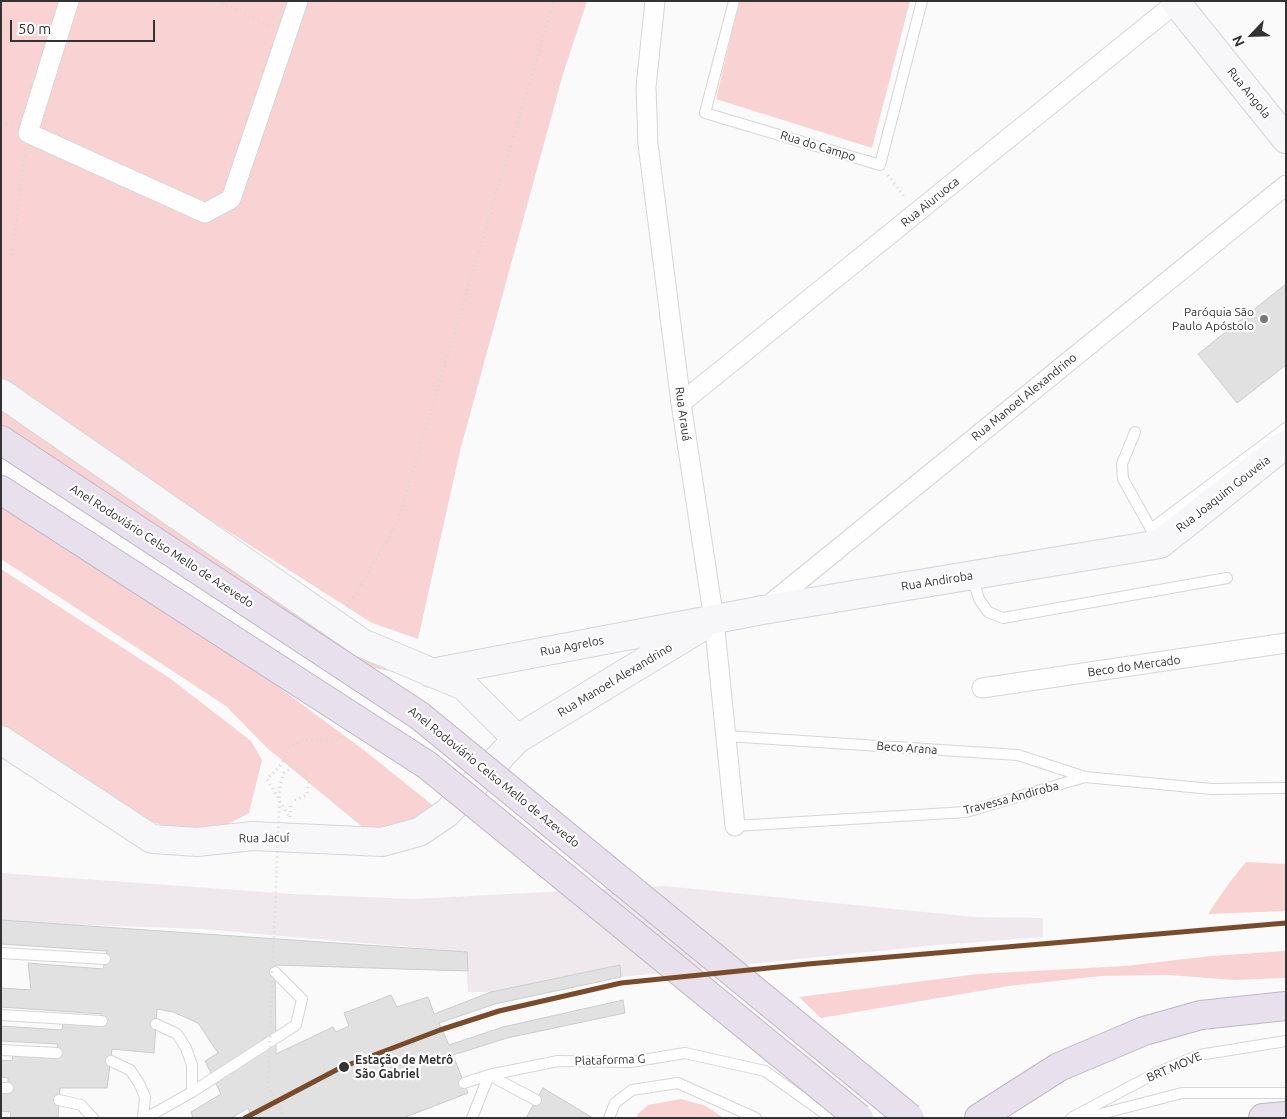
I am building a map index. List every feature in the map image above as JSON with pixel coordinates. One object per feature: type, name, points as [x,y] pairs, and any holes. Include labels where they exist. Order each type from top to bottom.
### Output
[{"type":"highway","name":"Anel Rodoviário Celso Mello de Azevedo","points":[[1,440],[420,716],[910,1118]]},
{"type":"highway","points":[[1,490],[427,765],[859,1118]]},
{"type":"highway","points":[[979,1118],[1059,1067],[1144,1031],[1201,1015],[1286,1006]]},
{"type":"highway","points":[[1263,1118],[1286,1116]]},
{"type":"street","points":[[69,1],[28,133],[205,213],[231,199],[298,1]]},
{"type":"street","name":"Rua Arauá","points":[[655,1],[646,87],[648,144],[681,403],[714,620],[735,826]]},
{"type":"street","name":"Rua Aiuruoca","points":[[681,403],[1176,2]]},
{"type":"street","name":"Rua Angola","points":[[1176,2],[1286,139]]},
{"type":"street","name":"Rua Manoel Alexandrino","points":[[763,610],[1286,185]]},
{"type":"street","points":[[1,393],[362,643],[464,686],[517,739]]},
{"type":"street","name":"Rua Joaquim Gouveia","points":[[1156,536],[1286,444]]},
{"type":"street","name":"Rua Andiroba","points":[[714,620],[971,575],[1156,536]]},
{"type":"street","name":"Rua Manoel Alexandrino","points":[[517,739],[714,620]]},
{"type":"street","name":"Rua Agrelos","points":[[430,672],[714,620]]},
{"type":"street","name":"Beco do Mercado","points":[[982,688],[1286,643]]},
{"type":"street","name":"Rua Jacuí","points":[[1,740],[152,839],[197,842],[253,836],[382,842],[419,832],[447,813],[517,739]]},
{"type":"lane","name":"Rua do Campo","points":[[734,1],[705,113],[880,165]]},
{"type":"lane","points":[[880,165],[922,1]]},
{"type":"lane","points":[[1135,432],[1122,464],[1123,479],[1156,536],[1286,428]]},
{"type":"lane","points":[[971,575],[979,599],[988,612],[1003,618],[1227,578]]},
{"type":"lane","name":"Beco Arana","points":[[726,736],[1018,755],[1085,778]]},
{"type":"lane","name":"Travessa Andiroba","points":[[735,826],[966,812],[1085,778],[1212,789],[1286,788]]},
{"type":"lane","points":[[1,954],[105,959]]},
{"type":"lane","points":[[146,1118],[192,1092],[296,1025],[302,999],[275,972]]},
{"type":"lane","points":[[1,1016],[102,1020]]},
{"type":"lane","points":[[156,1024],[177,1034],[186,1048],[192,1065],[192,1092]]},
{"type":"lane","name":"BRT MOVE","points":[[1071,1118],[1154,1074],[1199,1055],[1286,1041]]},
{"type":"lane","points":[[1,1050],[57,1053]]},
{"type":"lane","name":"Plataforma G","points":[[464,1083],[489,1075],[558,1062],[631,1062],[685,1053],[765,1071],[831,1118]]},
{"type":"lane","points":[[111,1060],[130,1070],[138,1083],[145,1097],[142,1118]]},
{"type":"lane","points":[[472,1118],[489,1075],[536,1100]]},
{"type":"lane","points":[[609,1118],[615,1104],[632,1090],[678,1083],[756,1118]]},
{"type":"lane","name":"BRT MOVE","points":[[1084,1118],[1182,1093],[1286,1093]]},
{"type":"lane","points":[[60,1100],[82,1105],[93,1118]]},
{"type":"path","points":[[216,1],[288,33]]},
{"type":"path","points":[[333,623],[356,594],[398,521],[554,1]]},
{"type":"path","points":[[12,255],[28,133]]},
{"type":"path","points":[[880,165],[916,213]]},
{"type":"path","points":[[290,819],[267,780],[281,764],[290,747],[301,740],[335,741],[347,731],[351,716]]},
{"type":"path","points":[[285,1118],[268,1087],[280,785],[284,773],[294,767],[303,771],[310,779],[307,795],[291,802]]},
{"type":"shaded area","points":[[1,1],[587,1],[563,74],[460,451],[418,639],[372,623],[190,507],[1,379]]},
{"type":"shaded area","points":[[739,1],[910,1],[872,148],[716,99]]},
{"type":"shaded area","points":[[1,410],[422,678],[352,663],[1,432]]},
{"type":"shaded area","points":[[1,506],[218,642],[365,751],[435,807],[420,821],[366,830],[267,748],[226,706],[1,559]]},
{"type":"shaded area","points":[[1,569],[171,679],[251,741],[262,760],[249,813],[219,829],[179,831],[136,816],[1,728]]},
{"type":"shaded area","points":[[1246,862],[1286,864],[1286,911],[1208,914],[1229,883]]},
{"type":"shaded area","points":[[1,873],[293,894],[413,899],[664,886],[974,917],[1043,918],[1043,937],[937,945],[621,977],[619,965],[491,992],[468,992],[466,952],[202,929],[1,922]]},
{"type":"shaded area","points":[[1286,951],[1286,978],[1235,980],[1167,975],[1101,976],[1009,986],[821,1018],[799,997],[978,974],[1125,966],[1211,956]]},
{"type":"shaded area","points":[[681,1099],[706,1106],[722,1117],[637,1118],[638,1114],[648,1105]]},
{"type":"building","name":"Paróquia São Paulo Apóstolo","points":[[1286,284],[1286,365],[1237,403],[1198,354]]},
{"type":"building","points":[[1,920],[467,952],[468,971],[275,965],[276,1054],[333,1027],[336,1032],[349,1026],[344,1013],[391,995],[397,1007],[428,997],[434,1014],[491,992],[620,965],[621,977],[495,1004],[439,1023],[449,1045],[503,1027],[623,1000],[625,1013],[507,1038],[453,1055],[468,1093],[403,1118],[252,1118],[248,1108],[231,1118],[193,1118],[191,1112],[221,1094],[205,1061],[218,1053],[198,1023],[173,1012],[157,1009],[154,1053],[112,1049],[107,1088],[60,1088],[58,1118],[10,1118],[11,1112],[1,1111],[1,1093],[8,1094],[8,1078],[1,1077],[1,1060],[12,1061],[13,1053],[56,1055],[58,1044],[1,1041],[1,1026],[62,1030],[63,1022],[102,1023],[102,1014],[1,1007],[1,988],[31,990],[28,963],[103,969],[107,951],[1,944]]},
{"type":"building","points":[[543,1088],[593,1118],[526,1118]]},
{"type":"transit line","points":[[245,1118],[340,1068],[440,1030],[499,1011],[621,983],[808,964],[1286,923]]},
{"type":"place","name":"Paróquia São Paulo Apóstolo","points":[[1264,319]]},
{"type":"place","name":"Estação de Metrô São Gabriel","points":[[344,1067]]}]
